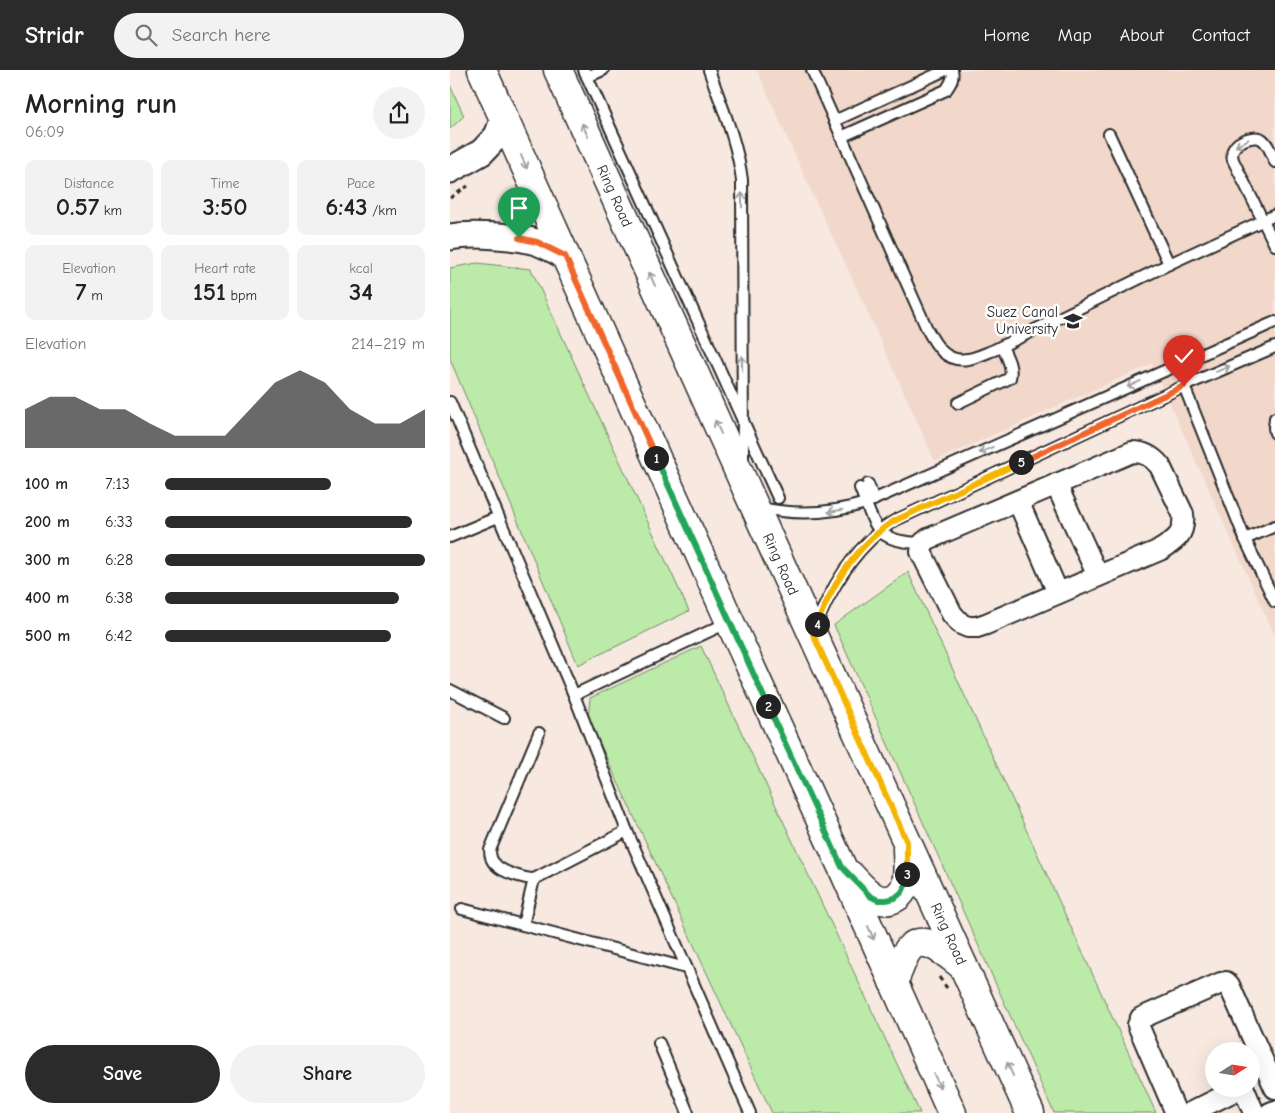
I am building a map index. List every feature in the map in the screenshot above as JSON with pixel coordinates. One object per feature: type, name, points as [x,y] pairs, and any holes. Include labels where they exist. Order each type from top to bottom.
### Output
[{"type":"main road","points":[[482,70],[952,1113]]},
{"type":"main road","name":"Ring Road","points":[[558,70],[743,482],[767,502],[813,634],[1030,1113]]},
{"type":"main road","points":[[842,867],[870,896],[878,900],[895,898],[902,892],[906,884],[907,842]]},
{"type":"main road","points":[[894,982],[906,953],[910,947],[917,943],[932,944],[963,966]]},
{"type":"street","points":[[460,178],[497,136],[504,116]]},
{"type":"street","points":[[450,237],[519,238],[537,242],[565,256]]},
{"type":"street","points":[[1132,452],[1140,452],[1147,454],[1160,466],[1183,514],[1182,528],[1180,534],[1172,543],[1162,549],[986,624],[976,627],[961,624],[952,614],[921,552],[923,543],[928,539],[1018,501],[1132,452]]},
{"type":"street","points":[[1056,484],[1098,576]]},
{"type":"street","points":[[1018,501],[1058,593]]},
{"type":"street","points":[[1176,1113],[1138,1025],[1139,1021],[1141,1018],[1221,983],[1226,982],[1229,985],[1265,1081]]},
{"type":"street","points":[[1199,1111],[1222,1098]]},
{"type":"street","points":[[1248,1098],[1254,1113]]},
{"type":"street","points":[[1270,1113],[1275,1111]]},
{"type":"lane","points":[[603,70],[585,74],[743,420],[767,502],[773,511],[811,514],[848,508],[870,501],[1275,322]]},
{"type":"lane","points":[[709,70],[735,142],[742,180],[743,482]]},
{"type":"lane","points":[[812,70],[920,314],[934,342],[943,353],[952,359],[968,360],[1002,346],[1169,264],[1275,215]]},
{"type":"lane","points":[[834,121],[946,70]]},
{"type":"lane","points":[[841,137],[946,90],[951,83],[952,70]]},
{"type":"lane","points":[[1110,134],[1169,264]]},
{"type":"lane","points":[[1274,241],[1233,160],[1232,154],[1234,147],[1241,142],[1253,137],[1260,138],[1265,141],[1275,162]]},
{"type":"lane","points":[[958,403],[1010,378],[1010,364],[1002,346]]},
{"type":"lane","points":[[813,634],[833,588],[846,568],[862,548],[880,531],[896,520],[1184,386],[1275,347]]},
{"type":"lane","points":[[1184,386],[1245,539],[1275,602]]},
{"type":"lane","points":[[450,402],[574,695],[627,831],[750,1113]]},
{"type":"lane","points":[[1275,418],[1275,433]]},
{"type":"lane","points":[[864,486],[870,501],[871,518],[885,536],[905,543],[923,543]]},
{"type":"lane","points":[[450,537],[498,517]]},
{"type":"lane","points":[[1245,539],[1275,526]]},
{"type":"lane","points":[[574,695],[730,622]]},
{"type":"lane","points":[[450,690],[504,718]]},
{"type":"lane","points":[[539,733],[490,850],[492,860],[500,868],[523,878],[534,879],[627,831]]},
{"type":"lane","points":[[523,925],[534,879]]},
{"type":"lane","points":[[462,909],[686,968]]},
{"type":"lane","points":[[659,1043],[688,1113]]},
{"type":"path","points":[[450,198],[460,178]]},
{"type":"shaded area","name":"Suez Canal University","points":[[757,70],[1275,70],[1275,636],[1152,364],[935,461]]},
{"type":"green space","points":[[450,85],[464,116],[450,129]]},
{"type":"green space","points":[[477,263],[531,269],[689,611],[578,665],[450,359],[450,268]]},
{"type":"green space","points":[[908,572],[1156,1113],[1054,1113],[834,625]]},
{"type":"green space","points":[[701,646],[920,1113],[772,1113],[588,718],[590,698]]},
{"type":"place","name":"Suez Canal University","points":[[1073,321]]},
{"type":"route","points":[[519,238],[537,242],[565,256],[842,867],[870,896],[878,900],[895,898],[902,892],[907,876],[907,842],[813,634],[833,588],[862,548],[880,531],[896,520],[1184,386]]}]
